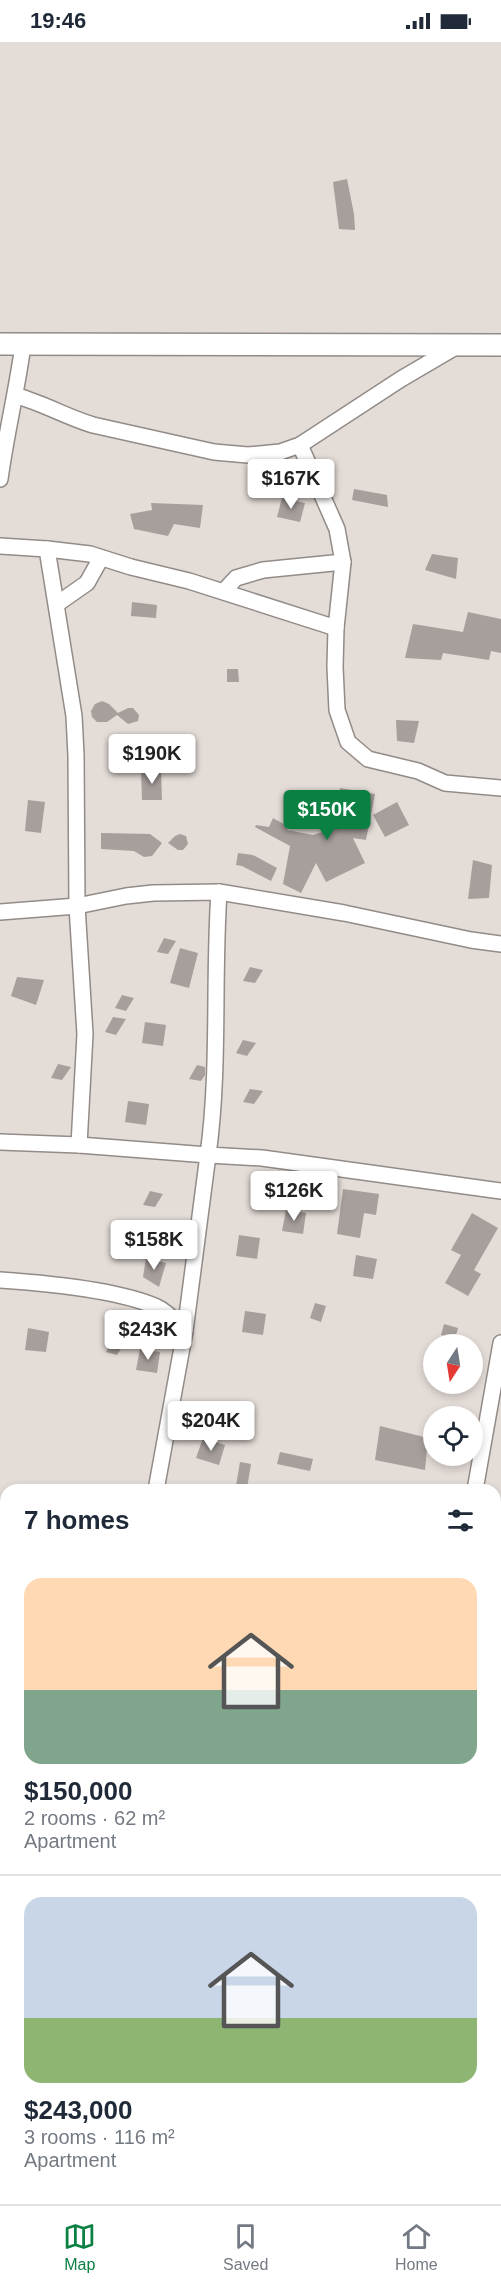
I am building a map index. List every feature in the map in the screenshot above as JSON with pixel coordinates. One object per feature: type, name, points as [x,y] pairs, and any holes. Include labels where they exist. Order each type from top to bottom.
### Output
[{"type":"main road","points":[[0,344],[501,345]]},
{"type":"street","points":[[0,479],[23,345]]},
{"type":"street","points":[[16,396],[48,406],[75,420],[93,425],[214,452],[248,456],[280,452],[300,445],[401,379],[459,345]]},
{"type":"street","points":[[300,445],[337,529],[343,562],[336,628],[337,710],[348,742],[368,759],[418,771],[445,783],[501,788]]},
{"type":"street","points":[[0,546],[77,552],[224,591],[336,628]]},
{"type":"street","points":[[47,549],[74,716],[77,906],[85,1034],[79,1144]]},
{"type":"street","points":[[57,604],[87,583],[101,558]]},
{"type":"street","points":[[224,591],[236,578],[263,570],[343,562]]},
{"type":"street","points":[[157,1484],[185,1331],[214,1113],[215,946],[219,892]]},
{"type":"street","points":[[0,912],[77,906],[126,896],[219,892],[344,913],[471,940],[501,944]]},
{"type":"street","points":[[0,1143],[79,1144],[262,1158],[501,1191]]},
{"type":"street","points":[[0,1280],[34,1282],[133,1299],[159,1308],[185,1331]]},
{"type":"street","points":[[476,1484],[501,1343]]},
{"type":"building","points":[[347,179],[355,230],[339,229],[333,182]]},
{"type":"building","points":[[354,489],[387,495],[388,507],[352,500]]},
{"type":"building","points":[[282,498],[305,503],[300,522],[277,517]]},
{"type":"building","points":[[151,503],[203,505],[200,528],[174,524],[168,536],[134,529],[130,514],[152,510]]},
{"type":"building","points":[[432,554],[458,558],[456,579],[425,570]]},
{"type":"building","points":[[132,602],[157,605],[156,618],[131,616]]},
{"type":"building","points":[[468,612],[501,619],[501,653],[491,651],[489,660],[443,653],[441,660],[405,658],[413,624],[463,632]]},
{"type":"building","points":[[227,669],[238,669],[239,682],[227,682]]},
{"type":"building","points":[[102,701],[118,713],[133,708],[139,715],[138,721],[128,724],[117,715],[107,722],[97,722],[92,717],[91,711],[95,704]]},
{"type":"building","points":[[396,720],[419,721],[414,743],[397,741]]},
{"type":"building","points":[[161,769],[162,800],[142,800],[141,770]]},
{"type":"building","points":[[340,788],[375,794],[366,840],[353,838],[365,863],[326,882],[316,863],[301,893],[283,884],[290,846],[255,827],[256,825],[269,827],[273,818],[289,827],[287,830],[313,835],[332,829]]},
{"type":"building","points":[[28,800],[45,802],[41,833],[25,831]]},
{"type":"building","points":[[397,802],[409,825],[385,837],[373,815]]},
{"type":"building","points":[[101,833],[150,834],[162,843],[152,856],[144,857],[134,851],[101,849]]},
{"type":"building","points":[[180,834],[186,836],[188,844],[183,850],[178,850],[168,843]]},
{"type":"building","points":[[238,853],[253,855],[277,868],[271,881],[236,865]]},
{"type":"building","points":[[473,860],[492,865],[489,898],[468,899]]},
{"type":"building","points":[[164,938],[176,941],[168,954],[157,952]]},
{"type":"building","points":[[180,948],[198,953],[189,988],[170,983]]},
{"type":"building","points":[[250,967],[263,970],[255,983],[243,981]]},
{"type":"building","points":[[17,977],[44,980],[36,1005],[11,996]]},
{"type":"building","points":[[122,995],[134,998],[126,1011],[115,1008]]},
{"type":"building","points":[[113,1017],[126,1019],[116,1035],[105,1032]]},
{"type":"building","points":[[145,1022],[166,1025],[163,1046],[142,1043]]},
{"type":"building","points":[[243,1040],[256,1043],[247,1056],[236,1053]]},
{"type":"building","points":[[58,1064],[71,1067],[62,1080],[51,1078]]},
{"type":"building","points":[[197,1065],[205,1067],[205,1075],[201,1081],[189,1079]]},
{"type":"building","points":[[250,1089],[263,1091],[254,1104],[243,1102]]},
{"type":"building","points":[[128,1101],[149,1104],[146,1125],[125,1122]]},
{"type":"building","points":[[256,1176],[276,1179],[273,1200],[252,1197]]},
{"type":"building","points":[[343,1189],[379,1194],[376,1215],[364,1213],[360,1238],[337,1234]]},
{"type":"building","points":[[150,1191],[163,1194],[155,1207],[143,1205]]},
{"type":"building","points":[[286,1210],[306,1213],[303,1234],[282,1231]]},
{"type":"building","points":[[472,1213],[498,1228],[474,1270],[481,1274],[468,1296],[445,1283],[461,1255],[451,1250]]},
{"type":"building","points":[[239,1235],[260,1238],[257,1259],[236,1256]]},
{"type":"building","points":[[356,1255],[377,1259],[373,1279],[353,1276]]},
{"type":"building","points":[[146,1258],[166,1263],[159,1287],[143,1277]]},
{"type":"building","points":[[315,1303],[326,1306],[321,1322],[310,1318]]},
{"type":"building","points":[[245,1311],[266,1314],[263,1335],[242,1332]]},
{"type":"building","points":[[444,1324],[458,1328],[456,1334],[441,1334]]},
{"type":"building","points":[[28,1328],[49,1332],[46,1352],[25,1350]]},
{"type":"building","points":[[113,1339],[126,1341],[117,1355],[106,1352]]},
{"type":"building","points":[[140,1349],[160,1352],[157,1373],[136,1370]]},
{"type":"building","points":[[380,1426],[423,1437],[425,1470],[375,1460]]},
{"type":"building","points":[[203,1438],[225,1445],[219,1465],[196,1458]]},
{"type":"building","points":[[280,1452],[313,1459],[310,1471],[277,1464]]},
{"type":"building","points":[[240,1462],[251,1464],[248,1484],[236,1484]]}]
